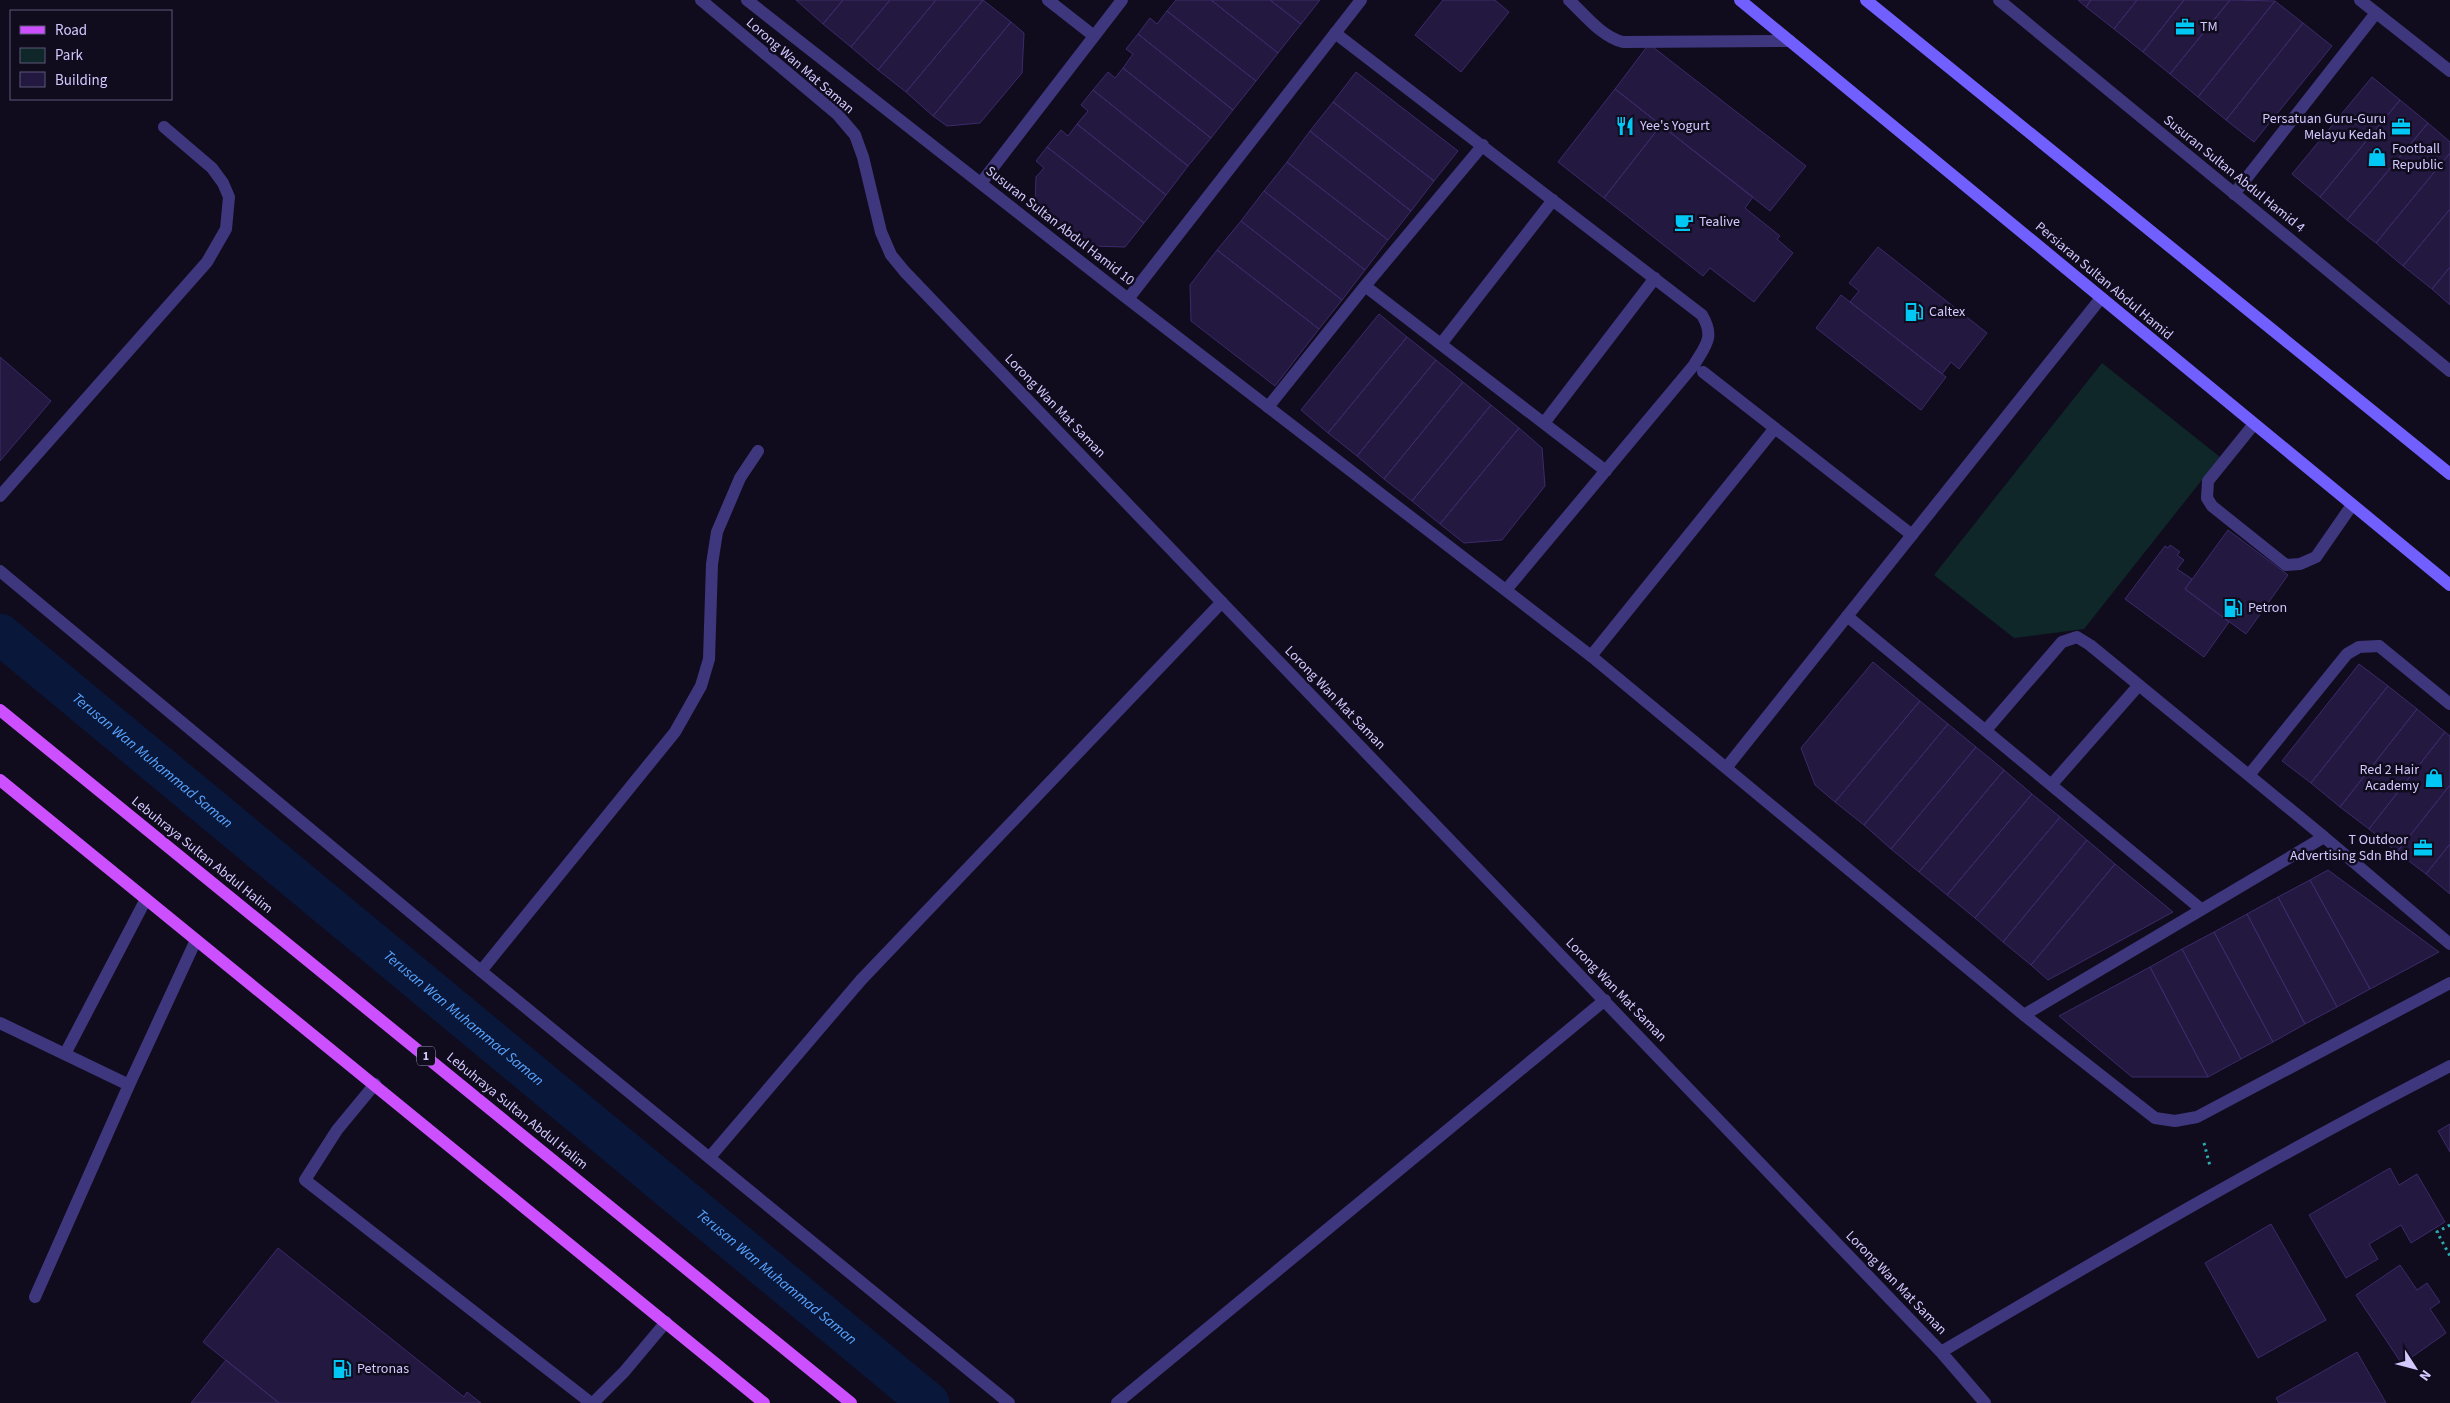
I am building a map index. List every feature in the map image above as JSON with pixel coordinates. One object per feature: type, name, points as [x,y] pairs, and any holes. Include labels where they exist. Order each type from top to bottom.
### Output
[{"type":"main road","name":"Persiaran Sultan Abdul Hamid","points":[[1740,0],[2450,585]]},
{"type":"main road","points":[[1866,0],[2450,474]]},
{"type":"main road","name":"Lebuhraya Sultan Abdul Halim","points":[[0,710],[851,1403]]},
{"type":"main road","points":[[0,780],[764,1403]]},
{"type":"street","name":"Lorong Wan Mat Saman","points":[[701,0],[838,114],[855,135],[863,157],[881,232],[896,260],[1941,1352],[1984,1403]]},
{"type":"street","name":"Susuran Sultan Abdul Hamid 10","points":[[747,0],[1128,299],[1361,0]]},
{"type":"street","points":[[1048,0],[1094,36]]},
{"type":"street","points":[[981,183],[1122,0]]},
{"type":"street","points":[[1569,0],[1597,27],[1615,40],[1624,42],[1790,41]]},
{"type":"street","name":"Susuran Sultan Abdul Hamid 4","points":[[1999,0],[2450,371]]},
{"type":"street","points":[[2360,0],[2450,71]]},
{"type":"street","points":[[2234,194],[2376,13]]},
{"type":"street","points":[[1334,33],[1702,314],[1710,327],[1708,341],[1694,365],[1506,590]]},
{"type":"street","points":[[0,496],[207,262],[226,229],[229,197],[223,183],[212,168],[164,127]]},
{"type":"street","points":[[1268,407],[1365,286],[1483,145]]},
{"type":"street","points":[[1441,344],[1553,200]]},
{"type":"street","points":[[1544,423],[1655,278]]},
{"type":"street","points":[[1365,286],[1606,470]]},
{"type":"street","points":[[1726,768],[2101,298]]},
{"type":"street","points":[[1128,299],[1591,656],[2024,1015],[2155,1118],[2175,1121],[2197,1116],[2450,983]]},
{"type":"street","points":[[1703,372],[1912,535]]},
{"type":"street","points":[[2254,424],[2208,481],[2207,498],[2212,506],[2286,565],[2300,564],[2316,557],[2352,505]]},
{"type":"street","points":[[1591,656],[1775,428]]},
{"type":"street","points":[[481,971],[675,732],[690,708],[701,686],[709,659],[712,564],[717,532],[740,478],[758,451]]},
{"type":"street","points":[[0,571],[481,971],[1009,1403]]},
{"type":"street","points":[[710,1157],[861,980],[1222,602]]},
{"type":"street","points":[[1847,616],[2202,909]]},
{"type":"street","points":[[1986,730],[2062,642],[2076,637],[2090,645],[2249,775],[2450,944]]},
{"type":"street","points":[[2249,775],[2347,654],[2359,647],[2379,646],[2450,704]]},
{"type":"street","points":[[2052,784],[2138,685]]},
{"type":"street","points":[[2024,1015],[2324,837]]},
{"type":"street","points":[[65,1054],[146,899]]},
{"type":"street","points":[[35,1297],[196,940]]},
{"type":"street","points":[[1117,1403],[1605,1000]]},
{"type":"street","points":[[0,1023],[129,1085]]},
{"type":"street","points":[[1941,1352],[2216,1190],[2450,1066]]},
{"type":"street","points":[[374,1084],[337,1130],[304,1180],[592,1403],[624,1372],[666,1322]]},
{"type":"path","points":[[2197,1116],[2216,1190]]},
{"type":"path","points":[[2450,1225],[2437,1232],[2450,1256]]},
{"type":"green space","points":[[2102,363],[2220,457],[2084,629],[2014,638],[1934,575]]},
{"type":"building","points":[[796,0],[843,0],[823,24]]},
{"type":"building","points":[[843,0],[890,0],[851,47],[823,24]]},
{"type":"building","points":[[890,0],[936,0],[878,70],[851,47]]},
{"type":"building","points":[[936,0],[983,0],[906,92],[878,70]]},
{"type":"building","points":[[983,0],[1011,22],[933,116],[906,92]]},
{"type":"building","points":[[1176,0],[1211,0],[1278,53],[1256,81],[1167,11]]},
{"type":"building","points":[[1211,0],[1270,0],[1301,24],[1278,53]]},
{"type":"building","points":[[1270,0],[1320,0],[1301,24]]},
{"type":"building","points":[[1443,0],[1495,0],[1509,12],[1461,72],[1415,35]]},
{"type":"building","points":[[2078,0],[2091,0],[2086,7]]},
{"type":"building","points":[[2091,0],[2137,0],[2114,29],[2086,7]]},
{"type":"building","points":[[2137,0],[2184,0],[2143,52],[2114,29]]},
{"type":"building","points":[[2184,0],[2230,0],[2170,74],[2143,52]]},
{"type":"building","points":[[2230,0],[2275,1],[2198,97],[2170,74]]},
{"type":"building","points":[[2275,1],[2303,23],[2226,120],[2198,97]]},
{"type":"building","points":[[1167,11],[1256,81],[1233,110],[1138,34],[1150,18],[1157,24]]},
{"type":"building","points":[[1011,22],[1024,33],[1022,73],[980,123],[947,126],[933,116]]},
{"type":"building","points":[[2303,23],[2332,46],[2254,142],[2226,120]]},
{"type":"building","points":[[1138,34],[1233,110],[1211,138],[1123,68],[1133,54],[1126,49]]},
{"type":"building","points":[[1649,44],[1806,166],[1770,211],[1615,89]]},
{"type":"building","points":[[1123,68],[1211,138],[1188,166],[1093,90],[1108,72],[1115,78]]},
{"type":"building","points":[[1356,72],[1458,151],[1434,181],[1333,102]]},
{"type":"building","points":[[2372,77],[2400,100],[2320,197],[2292,174]]},
{"type":"building","points":[[1615,89],[1661,125],[1604,198],[1558,162]]},
{"type":"building","points":[[1093,90],[1188,166],[1166,195],[1077,124],[1088,111],[1081,105]]},
{"type":"building","points":[[2400,100],[2428,123],[2347,220],[2320,197]]},
{"type":"building","points":[[1333,102],[1434,181],[1411,211],[1310,131]]},
{"type":"building","points":[[2428,123],[2450,142],[2450,153],[2376,243],[2347,220]]},
{"type":"building","points":[[1077,124],[1166,195],[1144,223],[1047,147],[1061,130],[1068,136]]},
{"type":"building","points":[[1661,125],[1753,197],[1745,208],[1780,236],[1777,239],[1793,253],[1754,302],[1710,268],[1703,276],[1604,198]]},
{"type":"building","points":[[1310,131],[1411,211],[1388,240],[1287,162]]},
{"type":"building","points":[[1047,147],[1144,223],[1125,247],[1087,246],[1035,205],[1036,177],[1044,168],[1036,161]]},
{"type":"building","points":[[2450,153],[2450,209],[2403,266],[2376,243]]},
{"type":"building","points":[[1287,162],[1388,240],[1365,270],[1264,191]]},
{"type":"building","points":[[1264,191],[1365,270],[1342,300],[1241,221]]},
{"type":"building","points":[[2450,209],[2450,267],[2432,289],[2403,266]]},
{"type":"building","points":[[1241,221],[1342,300],[1319,329],[1217,250]]},
{"type":"building","points":[[1878,247],[1987,333],[1959,369],[1951,362],[1942,374],[1850,302],[1859,291],[1849,283]]},
{"type":"building","points":[[1217,250],[1319,329],[1275,386],[1191,321],[1190,285]]},
{"type":"building","points":[[2450,267],[2450,305],[2432,289]]},
{"type":"building","points":[[1841,295],[1946,377],[1921,410],[1816,328]]},
{"type":"building","points":[[1379,314],[1407,337],[1328,433],[1301,410]]},
{"type":"building","points":[[1407,337],[1436,360],[1357,456],[1328,433]]},
{"type":"building","points":[[0,357],[51,401],[0,461]]},
{"type":"building","points":[[1436,360],[1463,382],[1384,479],[1357,456]]},
{"type":"building","points":[[1463,382],[1491,405],[1412,501],[1384,479]]},
{"type":"building","points":[[1491,405],[1519,428],[1440,524],[1412,501]]},
{"type":"building","points":[[1519,428],[1542,448],[1545,486],[1502,540],[1464,543],[1440,524]]},
{"type":"building","points":[[2228,530],[2288,575],[2246,634],[2185,589]]},
{"type":"building","points":[[2170,545],[2180,552],[2177,555],[2184,560],[2177,569],[2192,579],[2185,589],[2229,622],[2204,657],[2125,599],[2165,546],[2168,548]]},
{"type":"building","points":[[1873,662],[1920,701],[1835,802],[1815,785],[1801,748]]},
{"type":"building","points":[[2359,664],[2388,686],[2311,783],[2282,761]]},
{"type":"building","points":[[2388,686],[2417,709],[2340,807],[2311,783]]},
{"type":"building","points":[[1920,701],[1948,724],[1864,825],[1835,802]]},
{"type":"building","points":[[2417,709],[2445,732],[2369,829],[2340,807]]},
{"type":"building","points":[[1948,724],[1976,747],[1891,849],[1864,825]]},
{"type":"building","points":[[2445,732],[2450,736],[2450,785],[2397,852],[2369,829]]},
{"type":"building","points":[[1976,747],[2004,770],[1919,872],[1891,849]]},
{"type":"building","points":[[2004,770],[2032,794],[1947,895],[1919,872]]},
{"type":"building","points":[[2450,785],[2450,844],[2426,874],[2397,852]]},
{"type":"building","points":[[2032,794],[2060,817],[1975,918],[1947,895]]},
{"type":"building","points":[[2060,817],[2087,840],[2003,942],[1975,918]]},
{"type":"building","points":[[2087,840],[2115,864],[2031,965],[2003,942]]},
{"type":"building","points":[[2450,844],[2450,894],[2426,874]]},
{"type":"building","points":[[2115,864],[2173,912],[2048,980],[2031,965]]},
{"type":"building","points":[[2328,870],[2439,952],[2370,989],[2310,880]]},
{"type":"building","points":[[2310,880],[2370,989],[2337,1007],[2278,897]]},
{"type":"building","points":[[2278,897],[2337,1007],[2305,1024],[2247,914]]},
{"type":"building","points":[[2247,914],[2305,1024],[2273,1042],[2214,932]]},
{"type":"building","points":[[2214,932],[2273,1042],[2241,1059],[2182,949]]},
{"type":"building","points":[[2182,949],[2241,1059],[2208,1077],[2150,967]]},
{"type":"building","points":[[2150,967],[2208,1077],[2132,1077],[2059,1016]]},
{"type":"building","points":[[2450,1124],[2450,1152],[2438,1131]]},
{"type":"building","points":[[2390,1168],[2399,1185],[2417,1174],[2445,1222],[2411,1243],[2401,1225],[2369,1244],[2378,1259],[2346,1278],[2309,1215]]},
{"type":"building","points":[[2271,1224],[2326,1320],[2258,1358],[2205,1263]]},
{"type":"building","points":[[278,1248],[464,1397],[467,1392],[481,1403],[279,1403],[203,1342]]},
{"type":"building","points":[[2400,1265],[2417,1290],[2427,1283],[2440,1302],[2430,1309],[2446,1333],[2402,1364],[2356,1295]]},
{"type":"building","points":[[2357,1352],[2386,1403],[2279,1403],[2276,1398]]},
{"type":"building","points":[[226,1360],[279,1403],[191,1403]]},
{"type":"waterway","name":"Terusan Wan Muhammad Saman","points":[[0,634],[929,1403]]},
{"type":"place","name":"TM","points":[[2185,27]]},
{"type":"place","name":"Yee's Yogurt","points":[[1625,126]]},
{"type":"place","name":"Persatuan Guru-Guru Melayu Kedah","points":[[2401,127]]},
{"type":"place","name":"Football Republic","points":[[2377,157]]},
{"type":"place","name":"Tealive","points":[[1684,222]]},
{"type":"place","name":"Caltex","points":[[1914,312]]},
{"type":"place","name":"Petron","points":[[2233,608]]},
{"type":"place","name":"Red 2 Hair Academy","points":[[2434,778]]},
{"type":"place","name":"T Outdoor Advertising Sdn Bhd","points":[[2423,848]]},
{"type":"place","name":"Petronas","points":[[342,1369]]}]
